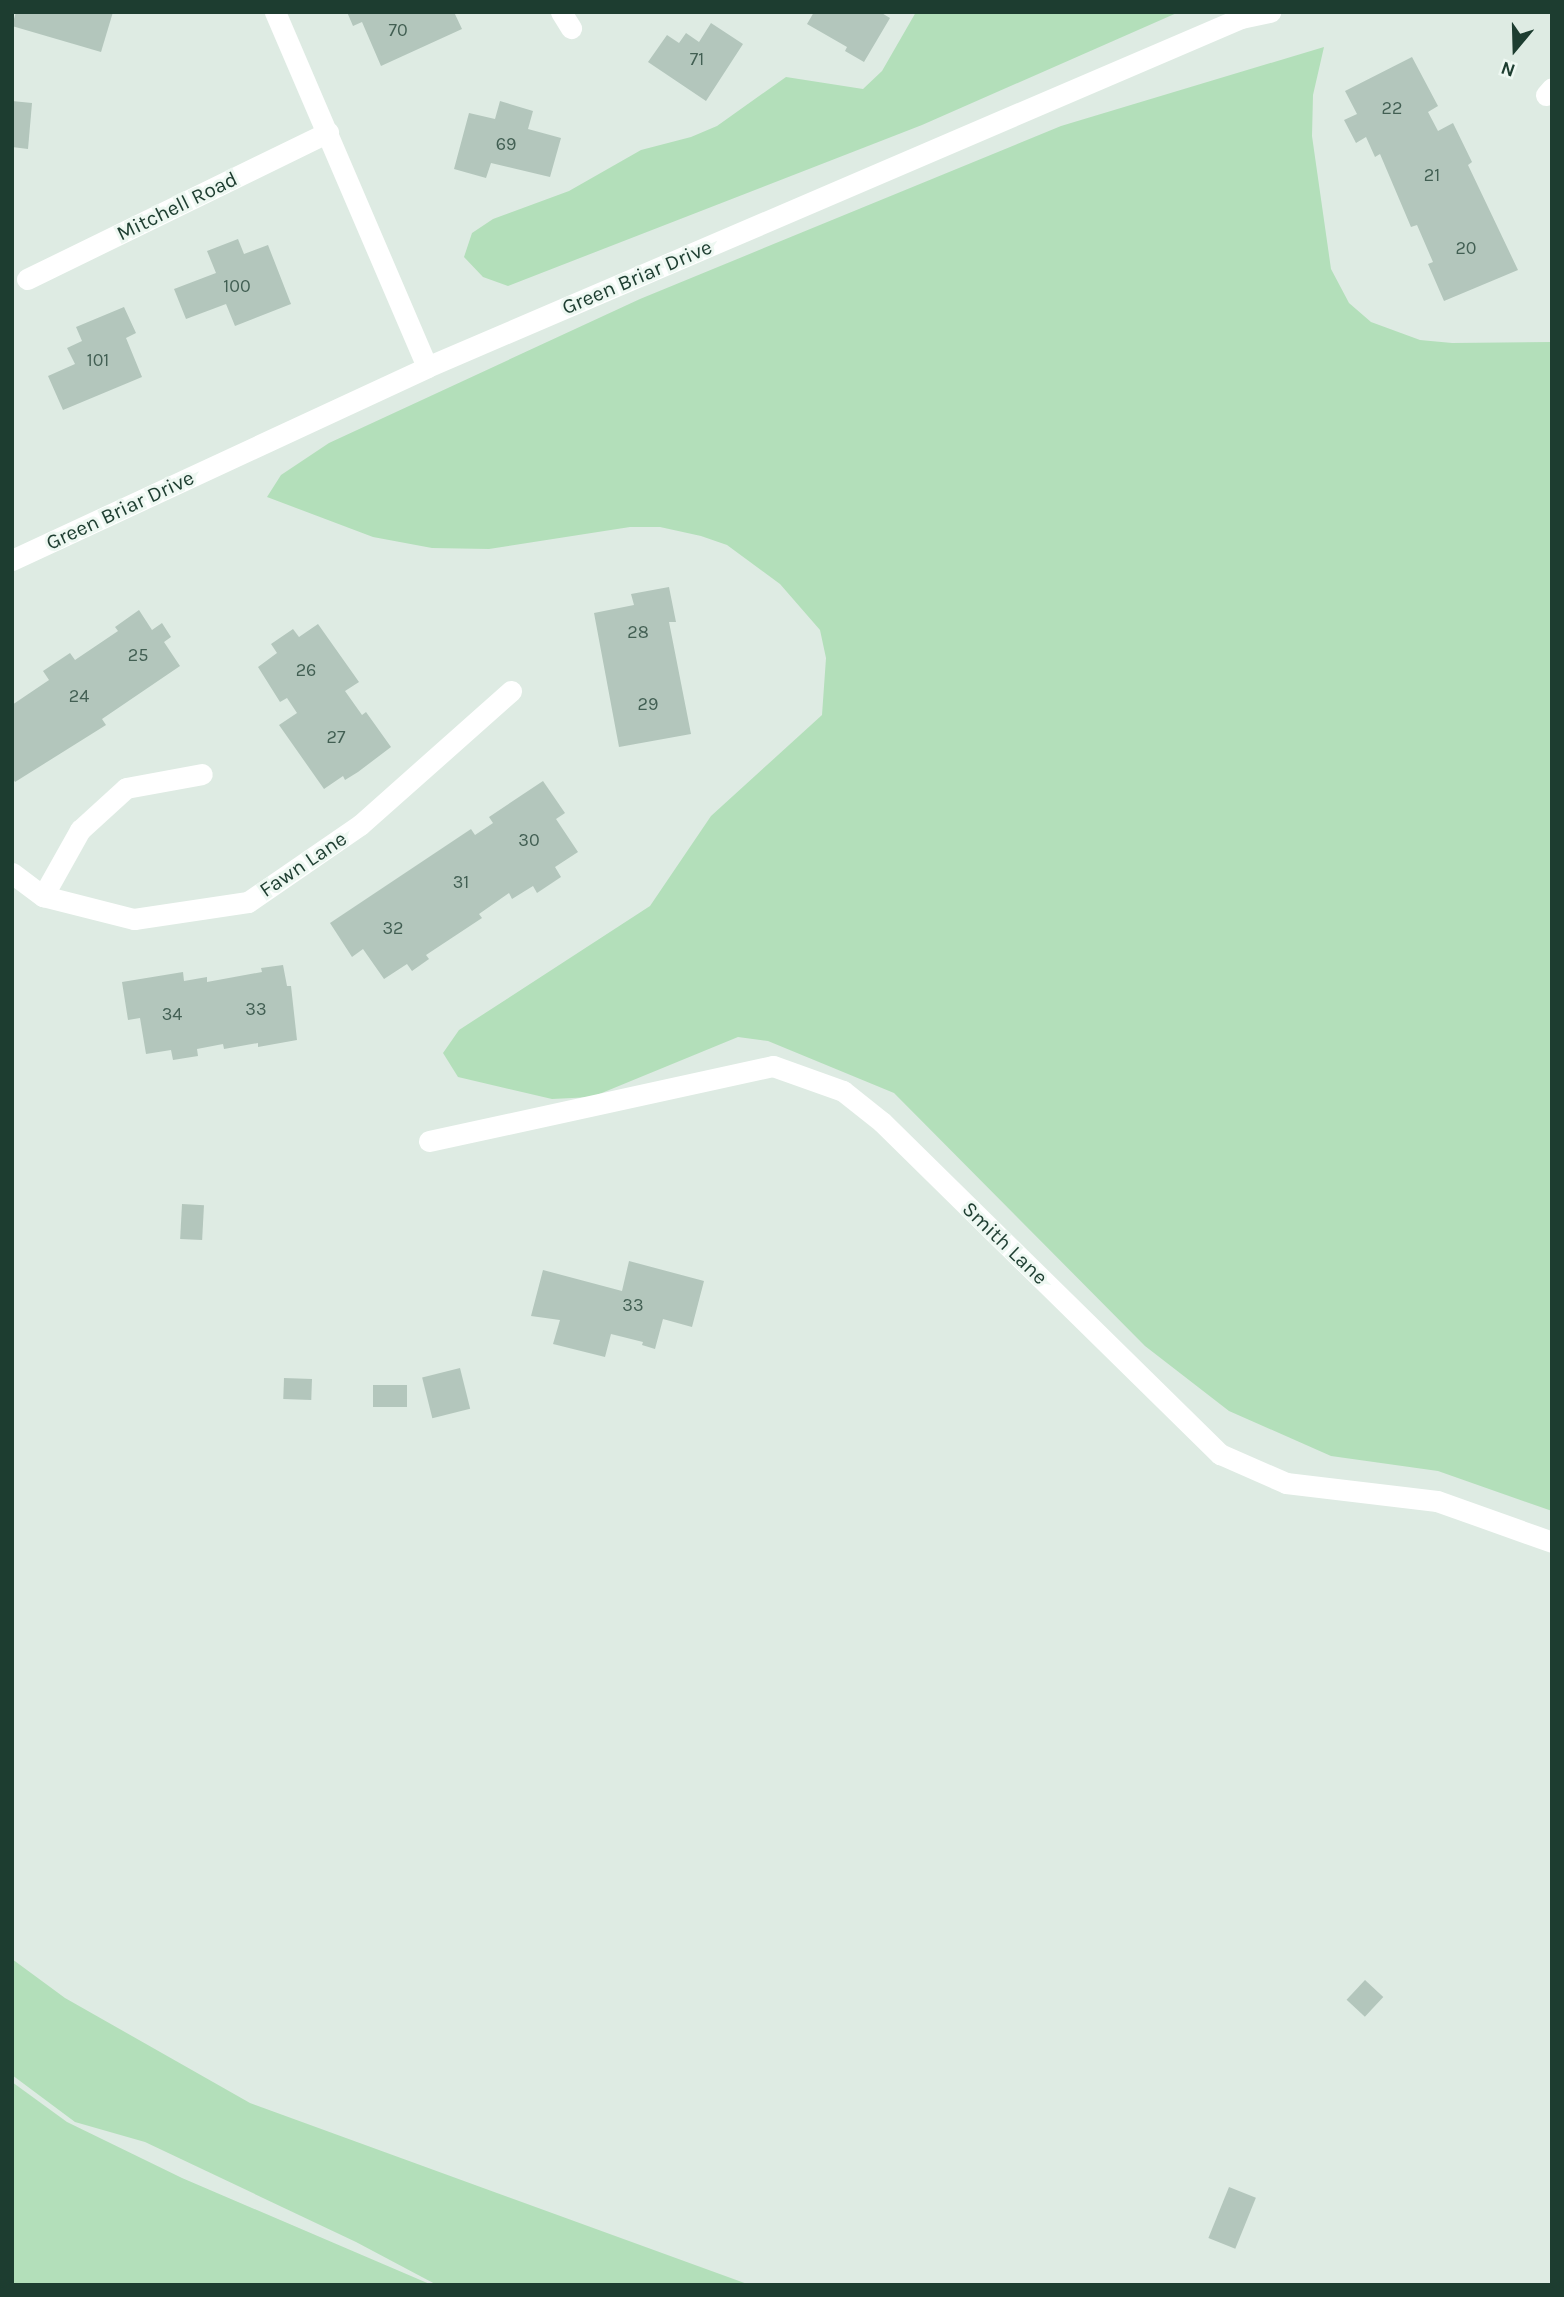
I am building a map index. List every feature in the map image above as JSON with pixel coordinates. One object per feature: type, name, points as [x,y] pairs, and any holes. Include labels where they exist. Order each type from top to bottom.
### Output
[{"type":"street","points":[[275,12],[427,367]]},
{"type":"street","name":"Green Briar Drive","points":[[12,560],[427,367],[1241,18],[1270,12]]},
{"type":"street","name":"Mitchell Road","points":[[27,279],[328,132]]},
{"type":"street","name":"Fawn Lane","points":[[12,873],[43,895],[134,919],[248,902],[360,825],[511,691]]},
{"type":"street","points":[[43,895],[80,830],[126,788],[202,774]]},
{"type":"street","name":"Smith Lane","points":[[429,1141],[773,1066],[843,1091],[882,1122],[1220,1454],[1286,1483],[1437,1501],[1552,1542]]},
{"type":"green space","points":[[916,12],[1179,12],[922,125],[508,286],[483,277],[464,257],[472,233],[493,219],[569,191],[641,150],[691,137],[717,126],[786,77],[863,89],[882,71]]},
{"type":"green space","points":[[1324,47],[1313,95],[1312,136],[1331,269],[1349,303],[1371,322],[1420,340],[1452,343],[1552,342],[1552,1511],[1438,1471],[1331,1456],[1229,1411],[1145,1346],[894,1093],[768,1041],[738,1037],[592,1097],[552,1099],[458,1077],[443,1053],[459,1030],[650,906],[711,816],[822,715],[826,658],[820,630],[780,584],[727,545],[701,536],[660,527],[630,527],[489,549],[432,548],[373,537],[267,497],[281,475],[329,443],[640,299],[1061,126]]},
{"type":"green space","points":[[12,1959],[65,1998],[250,2103],[750,2285],[437,2285],[356,2242],[145,2142],[75,2122],[12,2075]]},
{"type":"green space","points":[[12,2082],[67,2122],[182,2178],[432,2285],[12,2285]]},
{"type":"building","points":[[16,12],[113,12],[101,52],[12,26]]},
{"type":"building","points":[[347,12],[454,12],[462,29],[381,66],[362,22],[353,26]]},
{"type":"building","points":[[814,12],[880,12],[890,18],[864,62],[845,51],[847,47],[807,24]]},
{"type":"building","points":[[711,23],[743,44],[706,101],[648,62],[667,35],[679,43],[686,33],[699,42]]},
{"type":"building","points":[[1412,57],[1438,106],[1428,112],[1438,131],[1453,123],[1472,162],[1468,165],[1518,270],[1444,301],[1428,264],[1433,262],[1417,225],[1411,227],[1380,154],[1375,157],[1366,137],[1356,143],[1344,120],[1357,114],[1345,91]]},
{"type":"building","points":[[12,101],[32,103],[28,149],[12,147]]},
{"type":"building","points":[[500,101],[533,111],[528,129],[561,138],[550,177],[491,163],[486,178],[454,169],[469,113],[495,119]]},
{"type":"building","points":[[238,239],[244,254],[268,245],[291,304],[235,326],[226,304],[186,319],[174,289],[216,273],[207,251]]},
{"type":"building","points":[[124,307],[136,333],[126,338],[142,377],[63,410],[48,376],[75,364],[67,348],[82,341],[76,327]]},
{"type":"building","points":[[669,587],[676,622],[669,622],[691,734],[619,747],[594,613],[634,605],[631,594]]},
{"type":"building","points":[[139,610],[152,630],[162,623],[171,637],[164,642],[180,666],[102,719],[106,725],[15,782],[12,777],[12,705],[49,680],[43,671],[70,653],[75,660],[118,631],[115,627]]},
{"type":"building","points":[[318,624],[359,682],[345,691],[362,715],[366,712],[391,747],[358,772],[345,780],[343,776],[324,789],[279,725],[297,713],[287,698],[280,702],[258,667],[277,653],[271,644],[293,629],[299,637]]},
{"type":"building","points":[[543,781],[565,813],[556,819],[578,852],[555,867],[561,877],[537,893],[533,886],[512,899],[509,893],[479,914],[482,918],[426,955],[429,959],[412,971],[407,964],[384,979],[363,949],[352,957],[330,923],[471,829],[475,835],[493,823],[489,817]]},
{"type":"building","points":[[283,965],[287,986],[291,986],[297,1040],[258,1047],[258,1043],[224,1049],[223,1044],[197,1049],[198,1056],[173,1060],[171,1050],[146,1054],[140,1018],[128,1020],[122,982],[183,972],[184,981],[207,977],[207,982],[262,972],[261,968]]},
{"type":"building","points":[[182,1204],[204,1205],[202,1240],[180,1239]]},
{"type":"building","points":[[629,1261],[704,1281],[692,1327],[663,1319],[655,1349],[642,1345],[643,1342],[611,1334],[605,1357],[553,1344],[560,1320],[531,1316],[543,1270],[622,1291]]},
{"type":"building","points":[[460,1368],[470,1409],[432,1418],[422,1377]]},
{"type":"building","points":[[284,1378],[312,1379],[311,1400],[283,1399]]},
{"type":"building","points":[[373,1385],[407,1385],[407,1407],[373,1407]]},
{"type":"building","points":[[1365,1980],[1383,1997],[1365,2017],[1347,2000]]},
{"type":"building","points":[[1229,2187],[1256,2198],[1235,2249],[1208,2238]]}]
